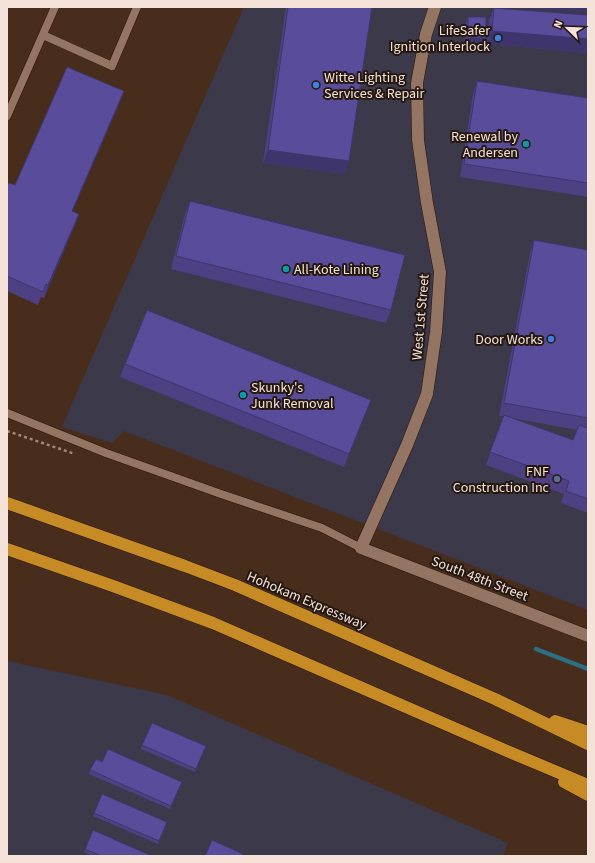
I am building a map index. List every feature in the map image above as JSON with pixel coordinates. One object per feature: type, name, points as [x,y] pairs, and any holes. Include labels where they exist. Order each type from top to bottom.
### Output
[{"type":"highway","name":"Hohokam Expressway","points":[[7,503],[235,585],[495,699],[588,744]]},
{"type":"highway","points":[[7,549],[213,623],[588,785]]},
{"type":"highway","points":[[495,699],[588,732]]},
{"type":"highway","points":[[507,751],[588,795]]},
{"type":"street","name":"West 1st Street","points":[[361,548],[407,445],[427,394],[436,332],[440,272],[427,203],[418,140],[417,83],[426,34],[435,7]]},
{"type":"street","name":"South 48th Street","points":[[361,548],[588,636]]},
{"type":"lane","points":[[7,116],[55,7]]},
{"type":"lane","points":[[43,35],[112,66],[137,7]]},
{"type":"lane","points":[[7,413],[114,456],[322,528],[361,548]]},
{"type":"path","points":[[7,431],[63,450]]},
{"type":"shaded area","points":[[244,7],[588,7],[588,610],[124,431],[112,443],[62,427]]},
{"type":"shaded area","points":[[7,661],[167,695],[508,843],[503,856],[7,856]]},
{"type":"building","name":"Witte Lighting Services & Repair","points":[[288,7],[372,7],[349,161],[268,150]]},
{"type":"building","points":[[494,8],[588,15],[588,39],[492,31]]},
{"type":"building","points":[[468,17],[486,17],[486,38],[468,38]]},
{"type":"building","points":[[67,67],[124,91],[72,211],[79,214],[48,285],[46,284],[43,292],[7,276],[7,186],[9,183],[15,185]]},
{"type":"building","name":"Renewal by Andersen","points":[[477,81],[588,98],[588,183],[464,164]]},
{"type":"building","name":"All-Kote Lining","points":[[190,201],[405,255],[391,310],[176,256]]},
{"type":"building","name":"Door Works","points":[[534,240],[588,250],[588,418],[504,403]]},
{"type":"building","name":"Skunky's Junk Removal","points":[[147,310],[371,400],[349,454],[125,364]]},
{"type":"building","name":"FNF Construction Inc","points":[[504,415],[573,440],[579,425],[588,428],[588,499],[566,491],[569,481],[490,452]]},
{"type":"building","points":[[152,723],[206,746],[196,769],[142,745]]},
{"type":"building","points":[[108,749],[182,782],[171,806],[90,770],[96,759],[102,762]]},
{"type":"building","points":[[102,794],[167,822],[159,841],[94,813]]},
{"type":"building","points":[[93,830],[152,856],[101,856],[85,849]]},
{"type":"building","points":[[212,840],[243,854],[242,856],[205,856]]},
{"type":"waterway","points":[[536,649],[588,669]]},
{"type":"place","name":"LifeSafer Ignition Interlock","points":[[498,38]]},
{"type":"place","name":"Witte Lighting Services & Repair","points":[[316,85]]},
{"type":"place","name":"Renewal by Andersen","points":[[526,144]]},
{"type":"place","name":"All-Kote Lining","points":[[286,269]]},
{"type":"place","name":"Door Works","points":[[551,339]]},
{"type":"place","name":"Skunky's Junk Removal","points":[[243,395]]},
{"type":"place","name":"FNF Construction Inc","points":[[557,479]]}]
